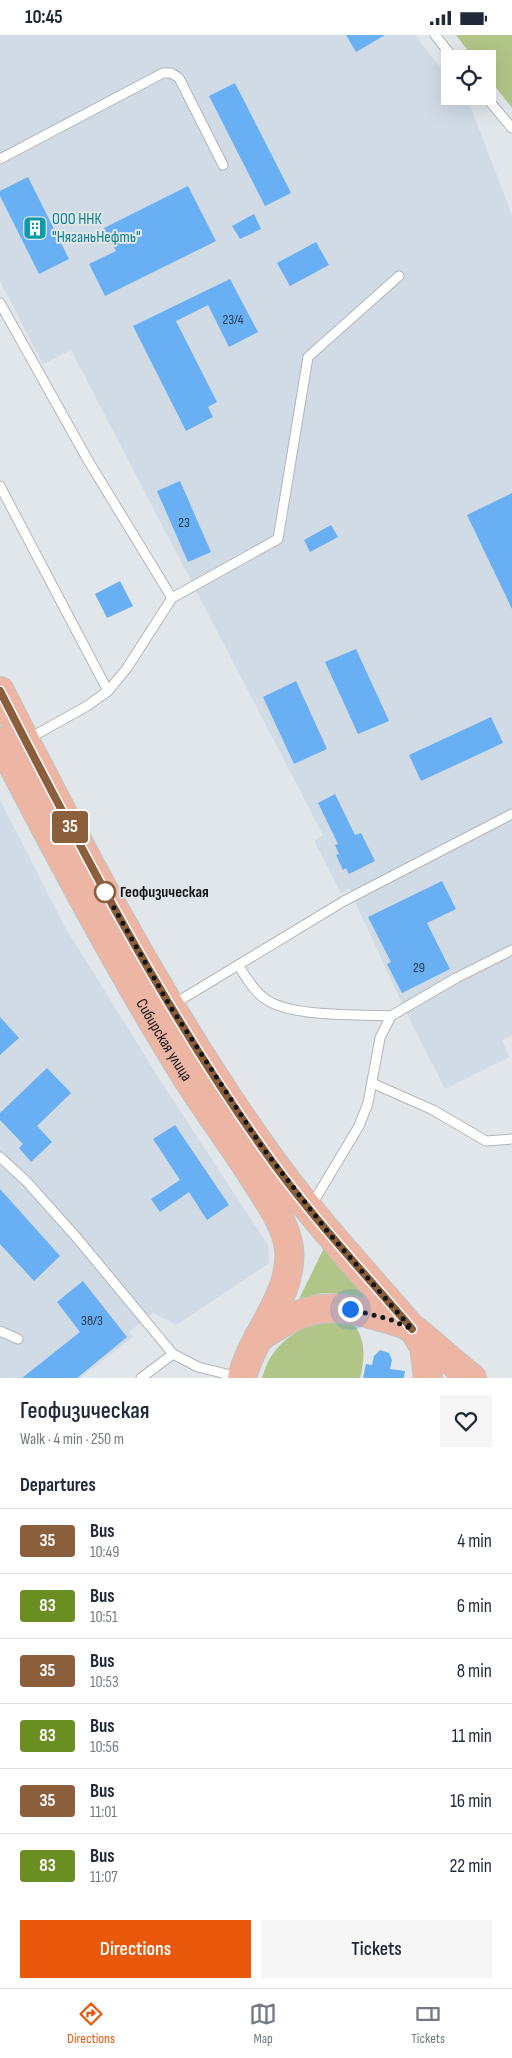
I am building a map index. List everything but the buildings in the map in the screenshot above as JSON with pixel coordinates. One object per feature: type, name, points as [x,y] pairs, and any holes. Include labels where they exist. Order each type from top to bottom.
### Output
[{"type":"main road","name":"Сибирская улица","points":[[0,691],[13,741],[108,944],[190,1081],[244,1161],[284,1229],[289,1249],[287,1275],[242,1377]]},
{"type":"main road","name":"Сибирская улица","points":[[13,741],[170,1006],[262,1147],[310,1208],[414,1331]]},
{"type":"main road","points":[[258,1338],[293,1317],[309,1311],[335,1307],[364,1312],[414,1331],[472,1378]]},
{"type":"main road","points":[[414,1331],[424,1347],[428,1378]]},
{"type":"lane","points":[[435,35],[447,50]]},
{"type":"lane","points":[[0,159],[163,73],[172,73],[179,78],[223,165]]},
{"type":"lane","points":[[493,105],[512,128]]},
{"type":"lane","points":[[13,741],[87,706],[108,691],[127,669],[172,598],[278,539],[308,357],[399,276]]},
{"type":"lane","points":[[0,303],[89,462],[172,598]]},
{"type":"lane","points":[[0,486],[108,691]]},
{"type":"lane","points":[[170,1006],[344,901],[512,814]]},
{"type":"lane","points":[[310,1208],[359,1126],[368,1103],[380,1038],[392,1016],[456,978],[512,950]]},
{"type":"lane","points":[[238,965],[256,991],[274,1005],[309,1012],[392,1016]]},
{"type":"lane","points":[[372,1083],[434,1110],[486,1141],[512,1139]]},
{"type":"lane","points":[[0,1157],[27,1182],[77,1237],[173,1354],[198,1367],[242,1377]]},
{"type":"lane","points":[[0,1331],[18,1339]]},
{"type":"lane","points":[[141,1378],[173,1354]]},
{"type":"shaded area","name":"ООО ННК \"НяганьНефть\"","points":[[0,35],[415,35],[441,68],[441,105],[469,105],[471,108],[512,215],[512,1035],[502,1040],[509,1057],[445,1089],[404,1008],[349,889],[341,893],[314,841],[323,835],[71,350],[43,364],[0,281]]},
{"type":"shaded area","points":[[0,800],[65,927],[165,1088],[268,1245],[269,1263],[176,1325],[153,1313],[129,1332],[133,1337],[80,1378],[0,1378]]},
{"type":"green space","points":[[456,35],[512,35],[512,108],[496,87],[496,50],[467,50]]},
{"type":"green space","points":[[324,1248],[375,1303],[333,1293],[322,1293],[299,1299]]},
{"type":"green space","points":[[323,1318],[354,1324],[361,1337],[363,1350],[360,1378],[262,1378],[271,1356],[285,1340]]},
{"type":"bus line","name":"35","points":[[0,691],[121,923],[211,1071],[262,1147],[328,1232],[412,1329]]},
{"type":"place","name":"ООО ННК \"НяганьНефть\"","points":[[35,228]]},
{"type":"place","name":"Геофизическая","points":[[105,892]]},
{"type":"route","points":[[105,892],[170,1006],[262,1147],[328,1232],[412,1329],[389,1319],[350,1309]]}]
